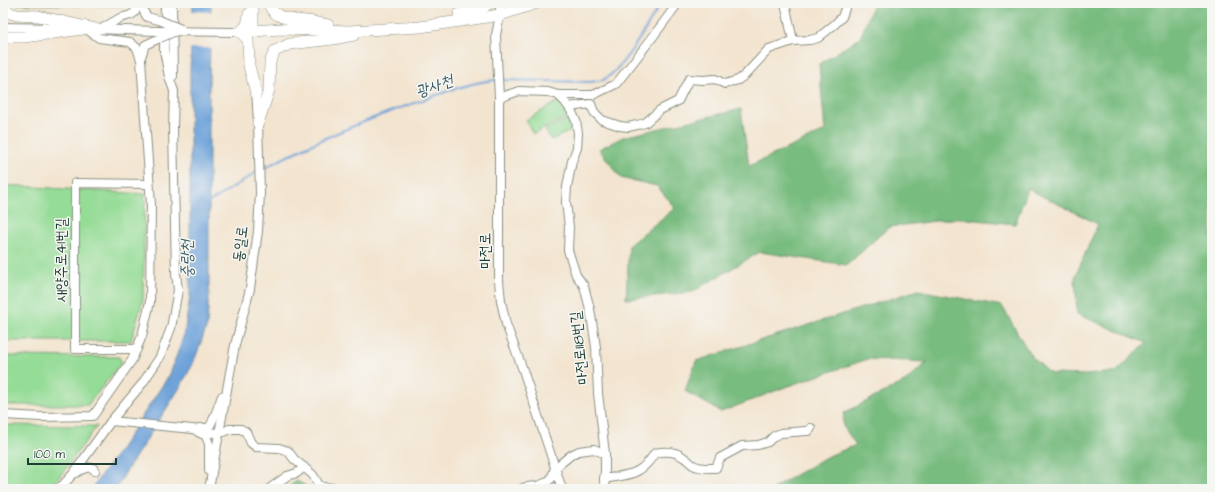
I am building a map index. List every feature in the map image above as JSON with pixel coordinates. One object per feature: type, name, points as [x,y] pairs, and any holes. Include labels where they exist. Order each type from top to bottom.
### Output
[{"type":"main road","points":[[249,3],[247,26],[238,32],[248,39],[250,66],[256,94]]},
{"type":"main road","name":"동일로","points":[[253,3],[253,31]]},
{"type":"main road","points":[[269,3],[270,7],[275,13],[280,16],[289,19],[333,26],[338,30]]},
{"type":"main road","points":[[446,23],[457,14],[481,9],[490,3]]},
{"type":"main road","points":[[253,31],[281,29],[350,31],[420,27],[500,15],[537,3]]},
{"type":"main road","points":[[3,7],[10,13],[17,15],[38,16],[92,29]]},
{"type":"main road","points":[[3,40],[7,37],[24,37],[92,29]]},
{"type":"main road","points":[[258,123],[269,90],[270,62],[275,51],[290,44],[333,39],[373,30]]},
{"type":"street","points":[[139,3],[147,17],[159,20],[181,31]]},
{"type":"street","points":[[92,29],[131,15],[135,12],[139,3]]},
{"type":"street","points":[[165,3],[164,50],[173,88]]},
{"type":"street","points":[[57,489],[62,486],[73,474],[115,422],[142,384],[160,356],[171,328],[178,290],[176,274],[172,3]]},
{"type":"street","name":"마전로","points":[[500,3],[500,15],[496,35],[499,95],[500,301],[506,324],[523,370],[562,489]]},
{"type":"street","points":[[499,95],[518,91],[548,92],[558,95],[593,95],[616,84],[678,3]]},
{"type":"street","points":[[785,3],[793,41]]},
{"type":"street","points":[[569,107],[591,104],[594,112],[602,120],[612,124],[628,127],[645,123],[660,110],[678,101],[689,79],[715,79],[725,84],[738,80],[745,75],[769,49],[793,41],[818,38],[842,17],[847,3]]},
{"type":"street","points":[[3,28],[92,29],[159,35],[181,31],[253,31]]},
{"type":"street","points":[[3,415],[93,416],[132,360],[146,323],[150,302],[151,205],[141,60],[137,48],[130,42],[99,38],[92,29]]},
{"type":"street","name":"동일로","points":[[209,485],[235,345],[250,289],[258,231],[260,193],[253,31]]},
{"type":"street","points":[[141,60],[145,45],[159,35]]},
{"type":"street","name":"마전로118번길","points":[[558,95],[569,107],[576,121],[578,133],[577,148],[572,161],[567,187],[566,202],[569,228],[568,250],[576,275],[584,286],[590,309],[596,347],[596,368],[605,454],[604,479],[606,489]]},
{"type":"street","name":"새양주로41번길","points":[[137,349],[75,349],[74,183],[149,184]]},
{"type":"street","points":[[192,430],[209,427],[212,424],[229,378]]},
{"type":"street","points":[[115,422],[210,433],[224,432],[229,429],[241,429],[246,432],[256,447],[279,448],[288,451],[313,475],[319,485],[323,487],[344,489]]},
{"type":"street","points":[[604,479],[639,471],[645,466],[655,452],[671,452],[682,456],[694,465],[716,468],[720,458],[742,446],[762,444],[768,442],[774,436],[781,433],[809,431],[811,428]]},
{"type":"street","points":[[192,430],[206,436],[209,444],[209,485]]},
{"type":"street","points":[[521,489],[538,486],[545,483],[551,479],[555,468],[571,455],[579,451],[594,449],[605,454]]},
{"type":"street","points":[[73,474],[89,467],[93,468],[95,471]]},
{"type":"street","points":[[269,489],[286,476],[297,472],[304,467]]},
{"type":"street","points":[[277,489],[286,476]]},
{"type":"green space","points":[[14,3],[125,3],[124,6]]},
{"type":"green space","points":[[874,3],[1211,3],[1212,446],[1206,445],[1212,462],[1212,489],[772,489],[826,457],[856,445],[843,426],[844,413],[906,381],[927,362],[868,359],[788,386],[721,412],[685,391],[696,361],[918,290],[1002,306],[1031,356],[1051,374],[1086,375],[1116,372],[1146,343],[1077,314],[1075,277],[1098,224],[1028,189],[1015,224],[958,218],[889,227],[847,265],[760,252],[692,292],[626,299],[629,245],[675,208],[657,186],[621,178],[599,149],[623,137],[741,109],[749,166],[825,131],[819,64],[860,38]]},
{"type":"green space","points":[[559,101],[569,116],[533,134],[526,120]]},
{"type":"green space","points":[[570,118],[575,129],[551,140],[545,130]]},
{"type":"green space","points":[[3,185],[145,194],[143,300],[131,341],[3,341]]},
{"type":"green space","points":[[3,356],[119,357],[122,362],[88,405],[5,405],[3,404]]},
{"type":"green space","points":[[6,425],[97,426],[54,484],[35,489],[3,489],[3,427]]},
{"type":"green space","points":[[297,481],[311,489],[285,489]]},
{"type":"water","points":[[193,3],[211,3],[209,87],[209,293],[207,326],[193,364],[116,489],[91,489],[119,451],[170,374],[184,335],[190,296],[190,70]]},
{"type":"pier","points":[[190,11],[213,12],[212,48],[189,48]]},
{"type":"waterway","name":"광사천","points":[[501,80],[591,82],[603,80],[611,75],[627,57],[643,34],[661,3]]},
{"type":"waterway","name":"광사천","points":[[261,170],[319,141],[379,116],[458,88],[497,80]]},
{"type":"waterway","name":"광사천","points":[[208,203],[257,172]]},
{"type":"water label","name":"중랑천","points":[[186,259]]}]
